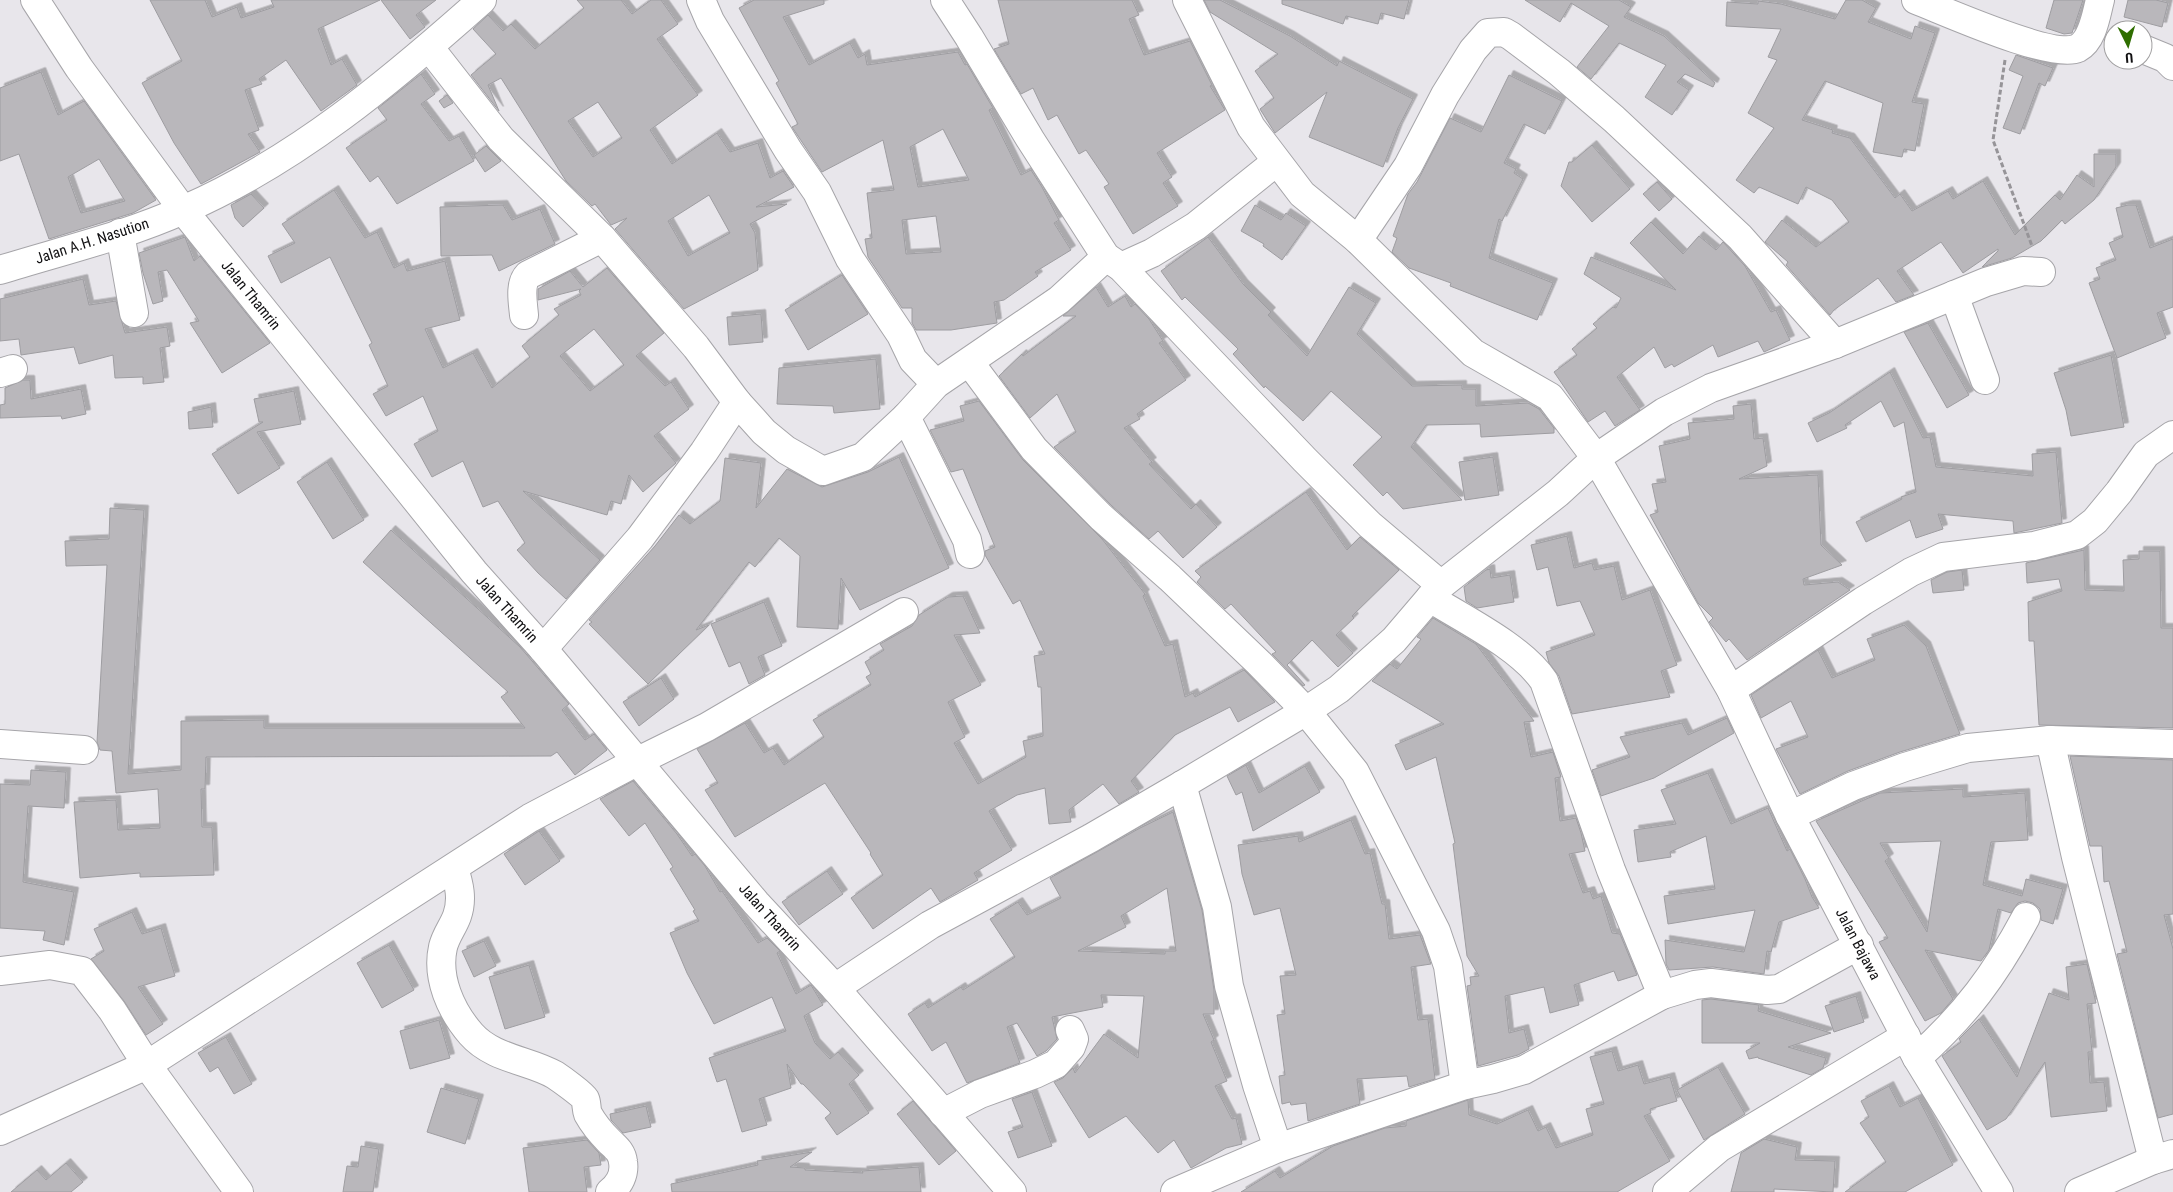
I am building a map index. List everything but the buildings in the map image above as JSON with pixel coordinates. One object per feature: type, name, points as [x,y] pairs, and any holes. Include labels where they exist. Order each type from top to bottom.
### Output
[{"type":"street","name":"Jalan Thamrin","points":[[35,0],[79,68],[183,210],[474,572],[543,649],[756,903],[835,988],[1012,1192]]},
{"type":"street","name":"Jalan A.H. Nasution","points":[[0,270],[120,233],[183,210],[257,172],[320,134],[429,47],[482,0]]},
{"type":"street","points":[[701,0],[715,29],[788,150],[817,192],[850,260],[901,335],[913,360],[936,384]]},
{"type":"street","points":[[945,0],[1030,140],[1113,262],[1324,480],[1436,592],[1517,652],[1538,672],[1544,681],[1611,870],[1662,995]]},
{"type":"street","name":"Jalan Bajawa","points":[[1187,0],[1250,127],[1302,194],[1358,240],[1473,353],[1550,397],[1596,458],[1730,690],[1790,816],[1911,1047],[1999,1192]]},
{"type":"street","points":[[1916,0],[2008,36],[2067,50],[2077,48],[2103,32],[2100,0]]},
{"type":"street","points":[[1358,240],[1408,166],[1444,95],[1473,50],[1488,33],[1504,32],[1559,72],[1614,119],[1740,237],[1835,344]]},
{"type":"street","points":[[429,47],[501,139],[602,238],[696,348],[737,402],[764,432],[786,450],[823,470],[863,457],[906,417],[936,384],[1113,262],[1152,253],[1196,226],[1276,162]]},
{"type":"street","points":[[2153,53],[2166,58],[2173,66]]},
{"type":"street","points":[[120,233],[134,313]]},
{"type":"street","points":[[524,315],[523,286],[524,279],[528,275],[602,238]]},
{"type":"street","points":[[835,988],[930,925],[1091,838],[1306,711],[1339,689],[1394,640],[1436,592],[1558,493],[1596,458],[1664,412],[1710,388],[1835,344],[1986,282],[2023,271],[2041,272]]},
{"type":"street","points":[[1954,295],[1985,380]]},
{"type":"street","points":[[970,362],[1034,449],[1101,517],[1170,578],[1306,711],[1355,772],[1436,931],[1448,966],[1464,1085]]},
{"type":"street","points":[[543,649],[640,538],[704,452],[737,402]]},
{"type":"street","points":[[906,417],[967,540],[970,554]]},
{"type":"street","points":[[1730,690],[1863,601],[1911,572],[1943,557],[2034,546],[2077,535],[2096,521],[2146,454],[2173,434]]},
{"type":"street","points":[[0,1131],[147,1064],[530,818],[707,727],[904,612]]},
{"type":"street","points":[[2050,740],[2076,857],[2163,1157],[2078,1192]]},
{"type":"street","points":[[1790,816],[1853,786],[1968,748],[2050,740],[2173,744]]},
{"type":"street","points":[[0,744],[84,750]]},
{"type":"street","points":[[1182,785],[1217,907],[1229,986],[1257,1086],[1278,1148]]},
{"type":"street","points":[[454,868],[461,890],[457,916],[447,933],[443,948],[445,990],[452,1005],[472,1035],[486,1046],[507,1057],[555,1075],[584,1098],[588,1114],[619,1151],[623,1160],[621,1179],[610,1192]]},
{"type":"street","points":[[1667,1192],[1719,1148],[1911,1047],[1968,1008],[2006,954],[2026,917]]},
{"type":"street","points":[[1175,1192],[1278,1148],[1464,1085],[1524,1070],[1662,995],[1696,985],[1711,984],[1767,990],[1779,989],[1859,945]]},
{"type":"street","points":[[0,971],[50,965],[82,970],[112,1010],[147,1064],[240,1192]]},
{"type":"street","points":[[943,1113],[980,1094],[1035,1074],[1056,1064],[1071,1048],[1074,1039],[1070,1030]]},
{"type":"path","points":[[2008,36],[1993,140],[2041,272]]}]
